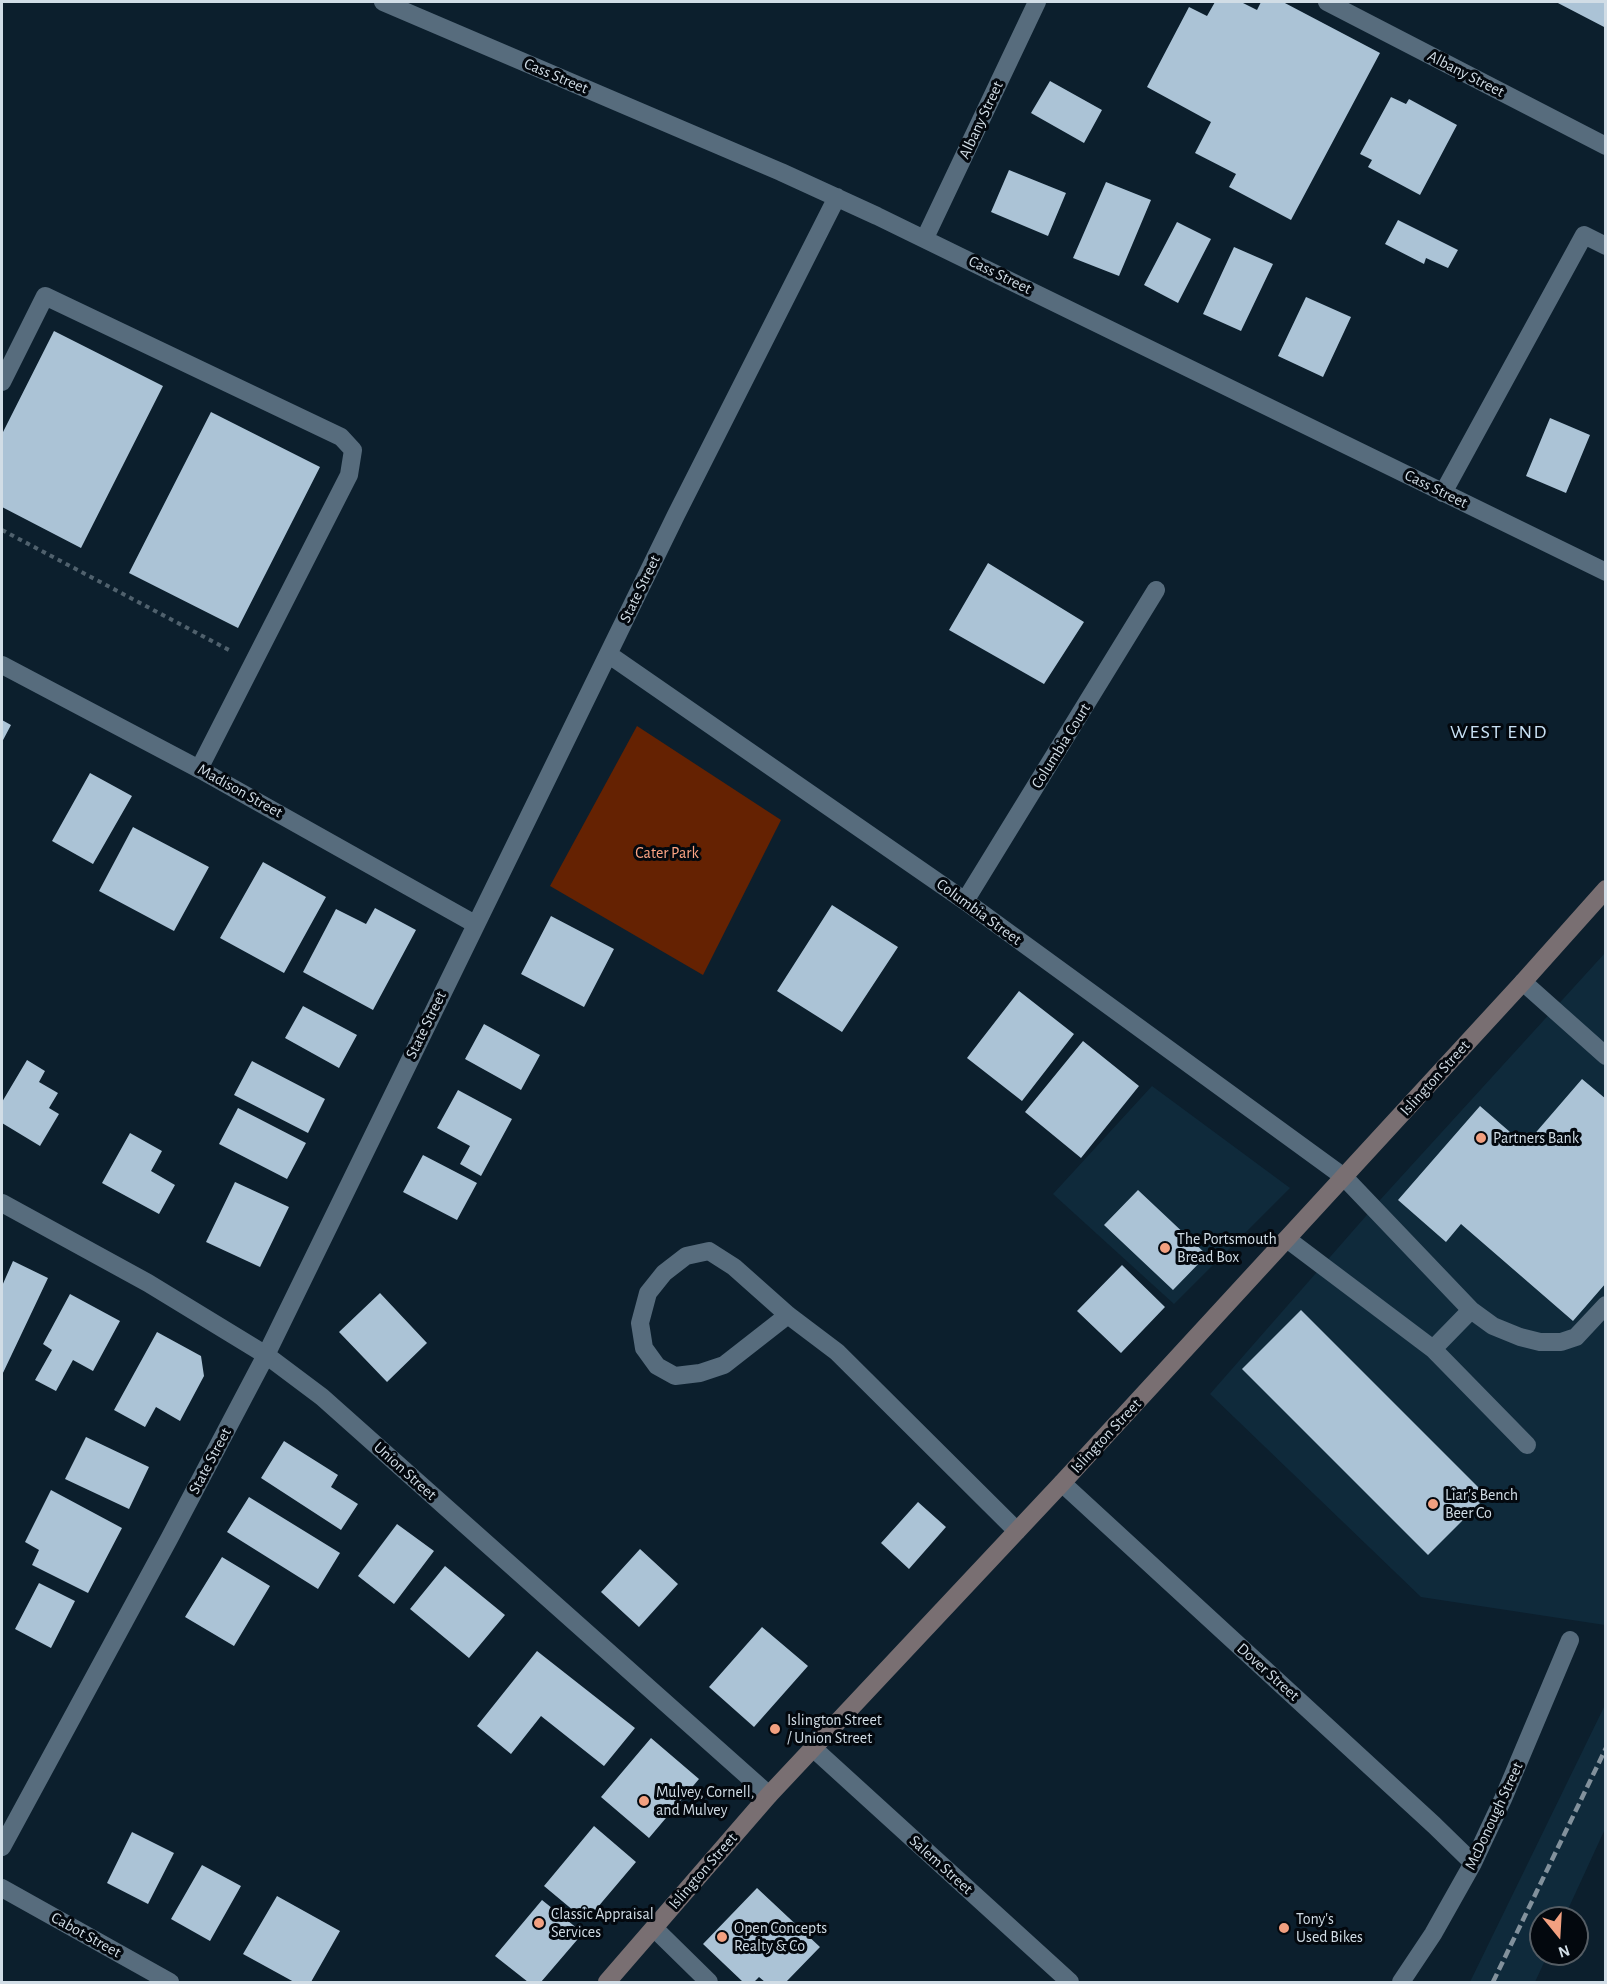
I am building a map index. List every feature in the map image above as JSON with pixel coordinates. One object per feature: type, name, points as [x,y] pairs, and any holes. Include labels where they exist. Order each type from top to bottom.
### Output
[{"type":"street","name":"Cass Street","points":[[383,2],[837,197],[925,238],[1605,572]]},
{"type":"street","name":"Albany Street","points":[[925,238],[1037,2]]},
{"type":"street","name":"Albany Street","points":[[1327,2],[1605,146]]},
{"type":"street","name":"State Street","points":[[2,1847],[266,1355],[676,515],[837,197]]},
{"type":"street","points":[[1443,493],[1584,235],[1605,246]]},
{"type":"street","points":[[2,382],[45,296],[341,436],[353,450],[349,475],[199,769]]},
{"type":"street","name":"Columbia Court","points":[[965,901],[1156,590]]},
{"type":"street","name":"Columbia Street","points":[[608,654],[965,901],[1344,1177],[1471,1310],[1493,1326],[1540,1342],[1561,1342],[1576,1337],[1605,1305]]},
{"type":"street","name":"Madison Street","points":[[2,665],[199,769],[475,924]]},
{"type":"street","name":"Islington Street","points":[[607,1983],[769,1795],[1062,1484],[1523,982],[1605,889]]},
{"type":"street","points":[[1523,982],[1605,1056]]},
{"type":"street","name":"Union Street","points":[[2,1203],[148,1283],[266,1355],[322,1397],[769,1795]]},
{"type":"street","points":[[1287,1239],[1432,1349],[1527,1445]]},
{"type":"street","points":[[788,1315],[724,1365],[675,1376],[657,1366],[644,1348],[640,1323],[648,1293],[664,1273],[686,1256],[709,1251],[734,1267],[788,1315],[837,1352],[1017,1531]]},
{"type":"street","points":[[1432,1349],[1471,1310]]},
{"type":"street","name":"Dover Street","points":[[1062,1484],[1473,1863]]},
{"type":"street","name":"McDonough Street","points":[[1401,1983],[1433,1934],[1473,1863],[1503,1799],[1570,1640]]},
{"type":"street","name":"Salem Street","points":[[813,1748],[1070,1983]]},
{"type":"street","name":"Cabot Street","points":[[2,1888],[170,1983]]},
{"type":"street","points":[[654,1928],[709,1983]]},
{"type":"path","points":[[2,530],[253,663]]},
{"type":"shaded area","points":[[1605,953],[1605,1625],[1421,1597],[1210,1394],[1380,1200]]},
{"type":"shaded area","points":[[1152,1086],[1290,1188],[1174,1304],[1053,1194]]},
{"type":"shaded area","points":[[1605,1705],[1605,1829],[1570,1906],[1529,1906],[1529,1966],[1542,1966],[1535,1982],[1470,1982]]},
{"type":"green space","name":"Cater Park","points":[[637,726],[781,820],[703,975],[550,886]]},
{"type":"building","points":[[1215,2],[1241,2],[1257,10],[1261,2],[1283,2],[1380,53],[1291,220],[1229,187],[1236,174],[1195,153],[1211,122],[1147,87],[1189,7],[1207,16]]},
{"type":"building","points":[[1556,2],[1606,2],[1606,28]]},
{"type":"building","points":[[1050,81],[1102,110],[1084,143],[1031,113]]},
{"type":"building","points":[[1391,97],[1406,104],[1409,99],[1457,125],[1420,195],[1368,167],[1372,160],[1360,154]]},
{"type":"building","points":[[1009,170],[1066,193],[1048,236],[991,212]]},
{"type":"building","points":[[1106,182],[1151,200],[1119,276],[1073,258]]},
{"type":"building","points":[[1398,220],[1458,250],[1448,268],[1426,258],[1424,264],[1385,244]]},
{"type":"building","points":[[1177,222],[1211,239],[1178,303],[1144,285]]},
{"type":"building","points":[[1234,247],[1273,264],[1241,331],[1203,314]]},
{"type":"building","points":[[1306,297],[1351,317],[1323,377],[1278,356]]},
{"type":"building","points":[[54,331],[163,386],[81,548],[2,507],[2,434]]},
{"type":"building","points":[[211,412],[320,467],[238,628],[129,573]]},
{"type":"building","points":[[1550,418],[1590,435],[1566,493],[1526,476]]},
{"type":"building","points":[[988,563],[1084,622],[1044,684],[949,630]]},
{"type":"building","points":[[2,720],[11,725],[2,742]]},
{"type":"building","points":[[90,773],[132,796],[93,864],[52,841]]},
{"type":"building","points":[[133,827],[209,867],[174,931],[99,891]]},
{"type":"building","points":[[263,862],[326,897],[284,973],[220,938]]},
{"type":"building","points":[[832,905],[898,947],[842,1032],[777,991]]},
{"type":"building","points":[[375,908],[416,930],[373,1010],[303,972],[336,909],[366,924]]},
{"type":"building","points":[[551,916],[614,949],[584,1007],[521,974]]},
{"type":"building","points":[[1019,991],[1074,1034],[1022,1101],[967,1058]]},
{"type":"building","points":[[303,1006],[357,1035],[339,1068],[285,1038]]},
{"type":"building","points":[[484,1024],[540,1055],[521,1090],[465,1059]]},
{"type":"building","points":[[1083,1041],[1139,1086],[1081,1158],[1025,1112]]},
{"type":"building","points":[[27,1060],[45,1071],[39,1082],[58,1093],[49,1108],[59,1114],[40,1146],[2,1123],[2,1102]]},
{"type":"building","points":[[252,1061],[325,1099],[308,1133],[234,1095]]},
{"type":"building","points":[[1582,1079],[1606,1099],[1606,1283],[1573,1321],[1461,1224],[1446,1242],[1398,1200],[1480,1106],[1525,1145]]},
{"type":"building","points":[[458,1090],[512,1119],[481,1176],[460,1164],[470,1146],[437,1128]]},
{"type":"building","points":[[238,1108],[306,1143],[287,1179],[219,1144]]},
{"type":"building","points":[[130,1133],[162,1151],[151,1171],[175,1185],[159,1214],[102,1183]]},
{"type":"building","points":[[423,1155],[477,1183],[457,1220],[403,1192]]},
{"type":"building","points":[[235,1182],[289,1207],[260,1267],[206,1242]]},
{"type":"building","points":[[1138,1190],[1207,1255],[1173,1290],[1104,1225]]},
{"type":"building","points":[[13,1261],[48,1278],[2,1375],[2,1286]]},
{"type":"building","points":[[1122,1265],[1165,1307],[1121,1353],[1077,1311]]},
{"type":"building","points":[[380,1293],[427,1343],[387,1382],[339,1332]]},
{"type":"building","points":[[70,1294],[120,1321],[93,1371],[73,1360],[56,1391],[35,1380],[52,1350],[43,1344]]},
{"type":"building","points":[[1301,1310],[1487,1496],[1428,1555],[1242,1369]]},
{"type":"building","points":[[157,1332],[201,1356],[204,1376],[180,1421],[156,1407],[145,1427],[114,1410]]},
{"type":"building","points":[[86,1437],[149,1467],[129,1509],[65,1479]]},
{"type":"building","points":[[284,1441],[338,1475],[331,1487],[358,1504],[341,1530],[261,1478]]},
{"type":"building","points":[[51,1490],[122,1528],[88,1593],[32,1565],[39,1550],[25,1542]]},
{"type":"building","points":[[249,1497],[340,1553],[318,1589],[227,1532]]},
{"type":"building","points":[[918,1502],[946,1527],[909,1569],[881,1543]]},
{"type":"building","points":[[397,1524],[434,1551],[394,1604],[358,1576]]},
{"type":"building","points":[[640,1549],[678,1584],[639,1627],[601,1592]]},
{"type":"building","points":[[222,1557],[270,1586],[234,1646],[185,1617]]},
{"type":"building","points":[[445,1566],[505,1615],[469,1658],[410,1609]]},
{"type":"building","points":[[39,1583],[75,1601],[51,1648],[15,1629]]},
{"type":"building","points":[[762,1627],[808,1666],[754,1727],[709,1687]]},
{"type":"building","points":[[537,1651],[635,1728],[604,1766],[541,1716],[511,1754],[477,1726]]},
{"type":"building","points":[[651,1738],[699,1779],[649,1838],[601,1797]]},
{"type":"building","points":[[594,1826],[636,1862],[586,1921],[544,1886]]},
{"type":"building","points":[[132,1832],[174,1853],[148,1904],[107,1883]]},
{"type":"building","points":[[202,1865],[241,1886],[210,1941],[171,1919]]},
{"type":"building","points":[[757,1888],[820,1947],[786,1982],[765,1982],[759,1977],[754,1982],[743,1982],[703,1944]]},
{"type":"building","points":[[277,1896],[340,1931],[311,1982],[294,1982],[243,1954]]},
{"type":"building","points":[[542,1900],[583,1933],[541,1982],[528,1982],[495,1956]]},
{"type":"railway","points":[[1493,1982],[1606,1748]]},
{"type":"place","name":"Partners Bank","points":[[1481,1138]]},
{"type":"place","name":"The Portsmouth Bread Box","points":[[1165,1248]]},
{"type":"place","name":"Liar's Bench Beer Co","points":[[1433,1504]]},
{"type":"place","name":"Islington Street / Union Street","points":[[775,1729]]},
{"type":"place","name":"Mulvey, Cornell, and Mulvey","points":[[644,1801]]},
{"type":"place","name":"Classic Appraisal Services","points":[[539,1923]]},
{"type":"place","name":"Tony's Used Bikes","points":[[1284,1928]]},
{"type":"place","name":"Open Concepts Realty & Co","points":[[722,1937]]},
{"type":"district","name":"WEST END","points":[[1499,732]]}]
